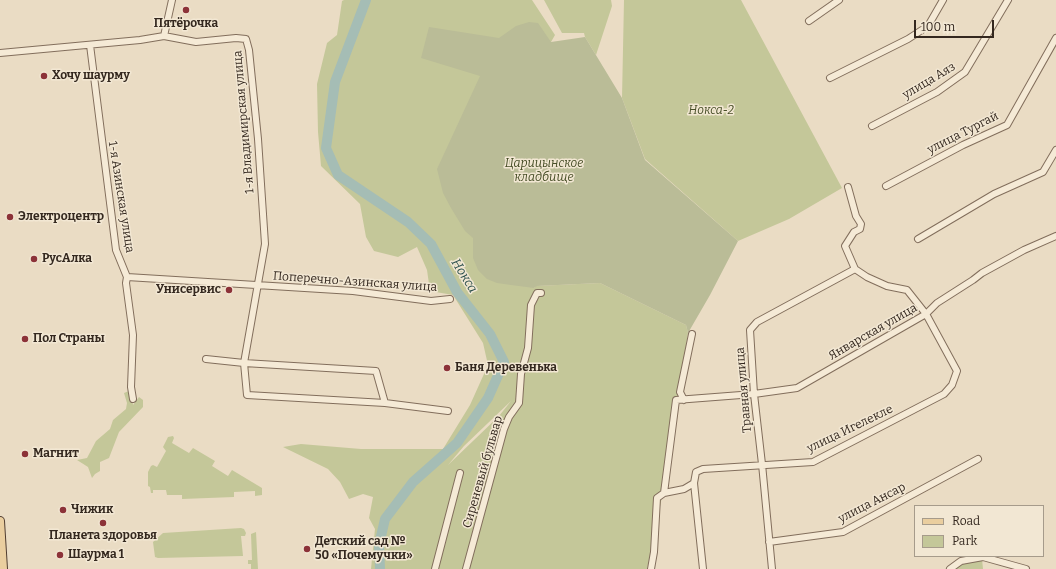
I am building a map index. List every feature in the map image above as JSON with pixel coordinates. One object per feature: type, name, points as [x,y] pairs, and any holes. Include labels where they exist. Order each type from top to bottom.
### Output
[{"type":"main road","points":[[0,521],[3,569]]},
{"type":"street","points":[[0,53],[140,40],[164,36],[172,0]]},
{"type":"street","points":[[809,21],[839,0]]},
{"type":"street","points":[[830,78],[908,39],[928,26],[943,0]]},
{"type":"street","name":"улица Аяз","points":[[872,126],[937,92],[965,72],[1008,0]]},
{"type":"street","name":"1-я Владимирская улица","points":[[164,36],[196,42],[236,38],[246,39],[249,50],[258,139],[265,244],[258,286]]},
{"type":"street","name":"улица Тургай","points":[[886,186],[963,145],[1007,125],[1056,38]]},
{"type":"street","name":"1-я Азинская улица","points":[[90,44],[116,250],[127,277],[126,283],[133,335],[131,387],[133,399]]},
{"type":"street","points":[[918,239],[994,194],[1043,172],[1056,150]]},
{"type":"street","points":[[848,187],[856,216],[861,224],[860,229],[854,232],[845,246],[856,269],[867,277],[887,286],[907,290],[926,314]]},
{"type":"street","name":"Январская улица","points":[[664,493],[676,400],[754,394],[797,388],[926,314],[937,303],[982,273],[1024,250],[1056,236]]},
{"type":"street","name":"Травная улица","points":[[772,569],[768,542],[762,464],[754,394],[750,330],[757,322],[856,269]]},
{"type":"street","name":"Поперечно-Азинская улица","points":[[127,277],[353,291],[431,301],[450,299]]},
{"type":"street","name":"Поперечно-Азинская улица","points":[[258,286],[244,363],[247,395],[385,403],[448,411]]},
{"type":"street","name":"Сиреневый бульвар","points":[[466,569],[504,429],[509,417],[519,403],[521,374],[528,348],[531,304],[537,293],[541,293]]},
{"type":"street","name":"улица Игелекле","points":[[694,483],[696,472],[703,469],[762,464],[813,462],[944,394],[952,385],[957,371],[926,314]]},
{"type":"street","points":[[684,400],[680,392],[692,334]]},
{"type":"street","points":[[206,359],[244,363],[376,371],[385,403]]},
{"type":"street","name":"улица Ансар","points":[[768,542],[843,532],[978,459]]},
{"type":"street","points":[[436,569],[460,473]]},
{"type":"street","points":[[651,569],[654,552],[657,498],[664,493],[684,489],[694,483],[703,569]]},
{"type":"street","points":[[950,569],[961,561],[979,557]]},
{"type":"street","points":[[986,557],[1026,569]]},
{"type":"green space","points":[[532,0],[555,35],[551,42],[534,288],[536,286],[600,283],[686,325],[688,333],[662,497],[647,569],[371,569],[375,529],[369,518],[373,497],[363,494],[349,499],[340,482],[328,469],[283,447],[301,444],[361,449],[443,449],[470,405],[488,365],[483,343],[453,295],[430,291],[427,270],[417,247],[398,257],[374,251],[366,237],[360,204],[321,166],[318,132],[317,84],[327,43],[337,35],[342,1]],"holes":[[[511,401],[499,416],[448,465],[464,446]]]},
{"type":"green space","points":[[544,0],[611,0],[612,6],[596,55],[584,33],[562,33]]},
{"type":"green space","name":"Нокса-2","points":[[624,0],[741,0],[842,188],[789,219],[738,241],[645,159],[622,98]]},
{"type":"green space","name":"Царицынское кладбище","points":[[529,22],[538,23],[551,42],[585,37],[622,98],[645,160],[738,241],[688,333],[686,325],[600,283],[537,286],[534,288],[497,283],[487,279],[478,270],[473,258],[473,238],[465,231],[443,193],[437,169],[480,76],[421,58],[429,27],[499,38],[516,26]]},
{"type":"green space","points":[[129,391],[132,396],[133,405],[139,397],[143,400],[143,407],[119,432],[109,458],[100,462],[100,471],[92,478],[88,467],[77,460],[87,458],[96,441],[110,429],[113,420],[126,409],[127,403],[124,393]]},
{"type":"green space","points":[[173,436],[174,438],[172,443],[189,453],[193,448],[215,461],[212,466],[228,476],[232,470],[262,488],[262,495],[255,496],[255,491],[234,492],[234,497],[182,499],[182,495],[167,495],[166,490],[153,490],[153,493],[151,493],[150,487],[148,486],[148,472],[151,466],[153,465],[157,467],[166,451],[163,447],[168,437]]},
{"type":"green space","points":[[244,529],[246,533],[245,536],[241,536],[243,556],[155,557],[153,542],[163,533]]},
{"type":"green space","points":[[256,532],[258,569],[251,569],[251,564],[248,564],[248,560],[252,560],[251,534]]},
{"type":"green space","points":[[982,559],[983,569],[954,569],[961,563]]},
{"type":"waterway","name":"Нокса","points":[[366,0],[335,82],[326,148],[338,175],[408,222],[431,244],[457,292],[490,334],[504,362],[488,398],[457,443],[413,482],[385,519],[379,545],[380,569]]},
{"type":"place","name":"Пятёрочка","points":[[186,10]]},
{"type":"place","name":"Хочу шаурму","points":[[44,76]]},
{"type":"place","name":"Электроцентр","points":[[10,217]]},
{"type":"place","name":"РусАлка","points":[[34,259]]},
{"type":"place","name":"Унисервис","points":[[229,290]]},
{"type":"place","name":"Пол Страны","points":[[25,339]]},
{"type":"place","name":"Баня Деревенька","points":[[447,368]]},
{"type":"place","name":"Магнит","points":[[25,454]]},
{"type":"place","name":"Чижик","points":[[63,510]]},
{"type":"place","name":"Планета здоровья","points":[[103,523]]},
{"type":"place","name":"Детский сад № 50 «Почемучки»","points":[[307,549]]},
{"type":"place","name":"Шаурма 1","points":[[60,555]]}]
